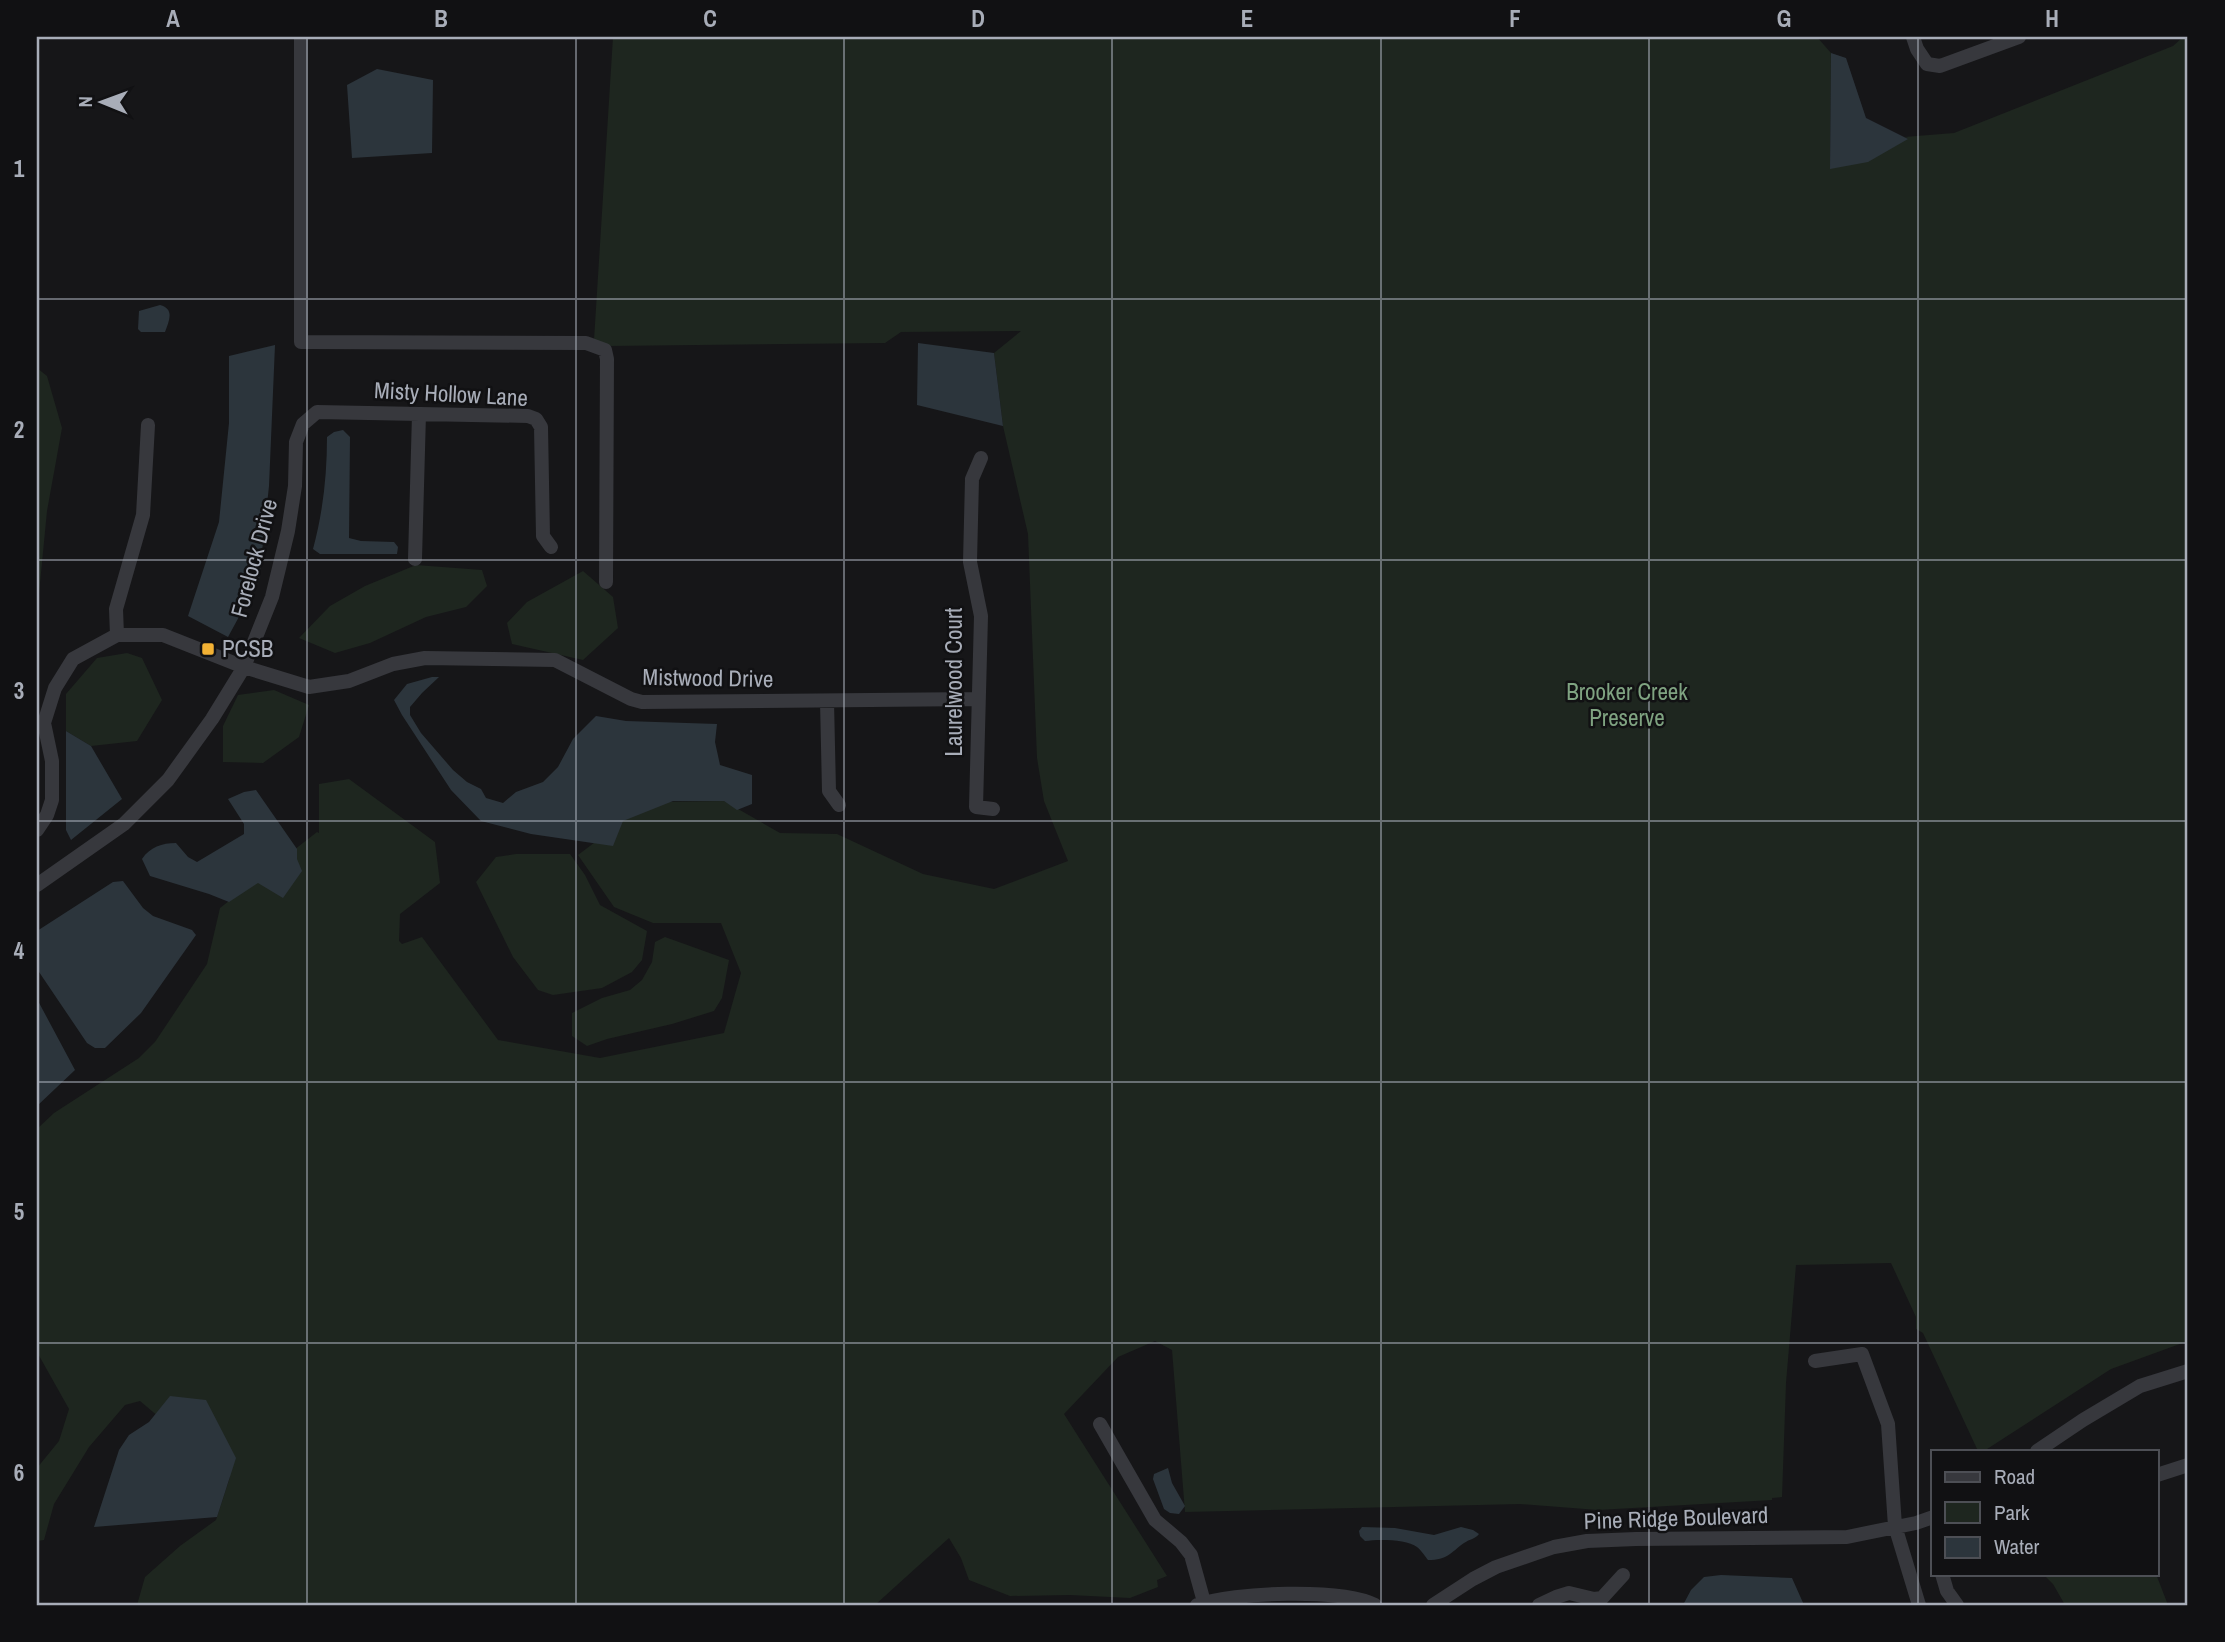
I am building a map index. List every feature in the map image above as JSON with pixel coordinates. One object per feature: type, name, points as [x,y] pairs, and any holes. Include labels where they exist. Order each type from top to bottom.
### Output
[{"type":"street","points":[[301,37],[301,342],[586,343],[605,350],[606,582]]},
{"type":"street","points":[[1913,37],[1927,64],[1940,66],[2019,37]]},
{"type":"street","name":"Misty Hollow Lane","points":[[317,412],[528,416],[536,419],[541,427],[543,536],[551,547]]},
{"type":"street","name":"Forelock Drive","points":[[37,886],[124,824],[169,780],[244,667],[272,597],[288,531],[295,486],[296,442],[303,424],[317,412]]},
{"type":"street","points":[[415,559],[419,414]]},
{"type":"street","points":[[37,830],[47,815],[52,800],[52,761],[44,723],[55,688],[73,659],[117,635],[117,609],[143,515],[148,425]]},
{"type":"street","name":"Laurelwood Court","points":[[981,458],[972,479],[970,562],[981,616],[976,807],[993,809]]},
{"type":"street","name":"Mistwood Drive","points":[[117,635],[163,635],[244,667],[309,687],[349,681],[393,664],[425,658],[555,660],[642,702],[978,699]]},
{"type":"street","points":[[827,701],[829,791],[839,805]]},
{"type":"street","points":[[1815,1361],[1862,1354],[1888,1424],[1895,1526],[1919,1605]]},
{"type":"street","points":[[2038,1450],[2140,1386],[2188,1371]]},
{"type":"street","points":[[1100,1424],[1155,1520],[1181,1542],[1191,1555],[1200,1604],[1262,1594],[1307,1594],[1362,1600],[1375,1605]]},
{"type":"street","points":[[2158,1475],[2188,1465]]},
{"type":"street","name":"Pine Ridge Boulevard","points":[[1433,1605],[1496,1567],[1554,1547],[1587,1541],[1847,1536],[1931,1518]]},
{"type":"street","points":[[1539,1605],[1569,1593],[1594,1599],[1602,1598],[1623,1575]]},
{"type":"street","points":[[1943,1576],[1947,1591],[1957,1605]]},
{"type":"green space","name":"Brooker Creek Preserve","points":[[613,37],[1817,37],[1831,53],[1830,168],[1908,138],[1904,137],[1954,133],[2173,46],[2183,37],[2188,37],[2188,1341],[2111,1369],[1986,1450],[1978,1450],[1923,1333],[1916,1329],[1916,1317],[1891,1263],[1796,1265],[1786,1383],[1782,1497],[1772,1500],[1598,1510],[1520,1504],[1185,1512],[1172,1350],[1155,1341],[1118,1357],[1064,1414],[1167,1576],[1157,1580],[1158,1587],[1130,1598],[1010,1596],[969,1580],[961,1558],[949,1538],[875,1605],[137,1605],[145,1577],[180,1546],[216,1520],[230,1477],[140,1401],[125,1405],[89,1447],[54,1504],[44,1540],[37,1541],[37,1468],[59,1441],[69,1409],[37,1352],[37,1129],[54,1113],[139,1058],[155,1042],[207,964],[220,908],[319,833],[319,784],[349,779],[435,842],[440,883],[400,914],[399,941],[402,944],[422,937],[498,1040],[600,1058],[724,1033],[741,973],[721,923],[653,923],[614,907],[578,855],[648,802],[724,801],[780,833],[837,834],[923,874],[994,889],[1068,861],[1044,801],[1037,758],[1028,534],[1003,426],[994,353],[1021,331],[901,332],[885,343],[608,346],[594,340]]},
{"type":"green space","points":[[37,368],[47,376],[62,428],[47,511],[37,614]]},
{"type":"green space","points":[[416,565],[482,570],[487,586],[466,607],[426,617],[370,643],[335,653],[299,638],[330,606],[365,586]]},
{"type":"green space","points":[[583,571],[613,597],[618,628],[583,660],[512,644],[507,623],[527,602]]},
{"type":"green space","points":[[127,653],[142,658],[162,700],[137,741],[91,746],[66,731],[66,694],[97,658]]},
{"type":"green space","points":[[274,690],[309,705],[299,737],[263,763],[223,762],[223,726],[238,695]]},
{"type":"green space","points":[[516,854],[570,854],[585,875],[600,905],[647,931],[642,960],[632,972],[602,988],[553,995],[538,990],[513,957],[476,882],[496,857]]},
{"type":"green space","points":[[665,937],[729,960],[722,998],[714,1011],[587,1046],[572,1036],[572,1013],[602,998],[630,990],[642,980],[652,962],[655,942]]},
{"type":"green space","points":[[2045,1576],[2157,1576],[2168,1605],[2065,1605]]},
{"type":"water","points":[[1831,53],[1846,58],[1866,118],[1908,139],[1868,162],[1830,169]]},
{"type":"water","points":[[377,69],[433,80],[432,153],[352,158],[347,85]]},
{"type":"water","points":[[160,305],[169,312],[165,332],[141,332],[138,329],[139,311]]},
{"type":"water","points":[[918,343],[994,353],[1003,426],[917,405]]},
{"type":"water","points":[[275,345],[269,486],[259,580],[228,637],[188,616],[219,522],[229,423],[229,356]]},
{"type":"water","points":[[343,430],[350,437],[349,538],[394,542],[398,547],[397,554],[320,554],[313,549],[324,493],[327,437]]},
{"type":"water","points":[[439,677],[410,707],[410,715],[421,733],[453,770],[481,789],[486,798],[503,803],[516,792],[543,782],[558,767],[573,739],[596,716],[626,721],[717,724],[715,742],[720,765],[752,775],[752,804],[737,810],[724,801],[673,801],[623,821],[613,846],[531,834],[481,821],[451,790],[394,700],[407,684]]},
{"type":"water","points":[[66,731],[91,746],[122,799],[71,840],[66,830]]},
{"type":"water","points":[[256,790],[297,849],[297,859],[302,871],[283,898],[258,883],[229,902],[150,876],[142,859],[157,846],[176,843],[188,857],[197,862],[244,834],[244,824],[228,799]]},
{"type":"water","points":[[123,881],[143,908],[153,916],[192,930],[196,935],[141,1013],[105,1048],[95,1048],[87,1043],[37,969],[37,931],[113,882]]},
{"type":"water","points":[[37,999],[75,1070],[37,1106]]},
{"type":"water","points":[[170,1396],[206,1400],[236,1458],[217,1517],[94,1527],[119,1450],[129,1435],[149,1422]]},
{"type":"water","points":[[1168,1468],[1172,1483],[1185,1506],[1179,1514],[1164,1509],[1153,1479],[1154,1474]]},
{"type":"water","points":[[1362,1527],[1395,1528],[1434,1535],[1461,1527],[1479,1534],[1452,1553],[1428,1560],[1417,1547],[1406,1542],[1365,1541],[1360,1536]]},
{"type":"water","points":[[1721,1575],[1792,1578],[1804,1605],[1683,1605],[1691,1590],[1704,1577]]},
{"type":"place","name":"PCSB","points":[[208,649]]}]
